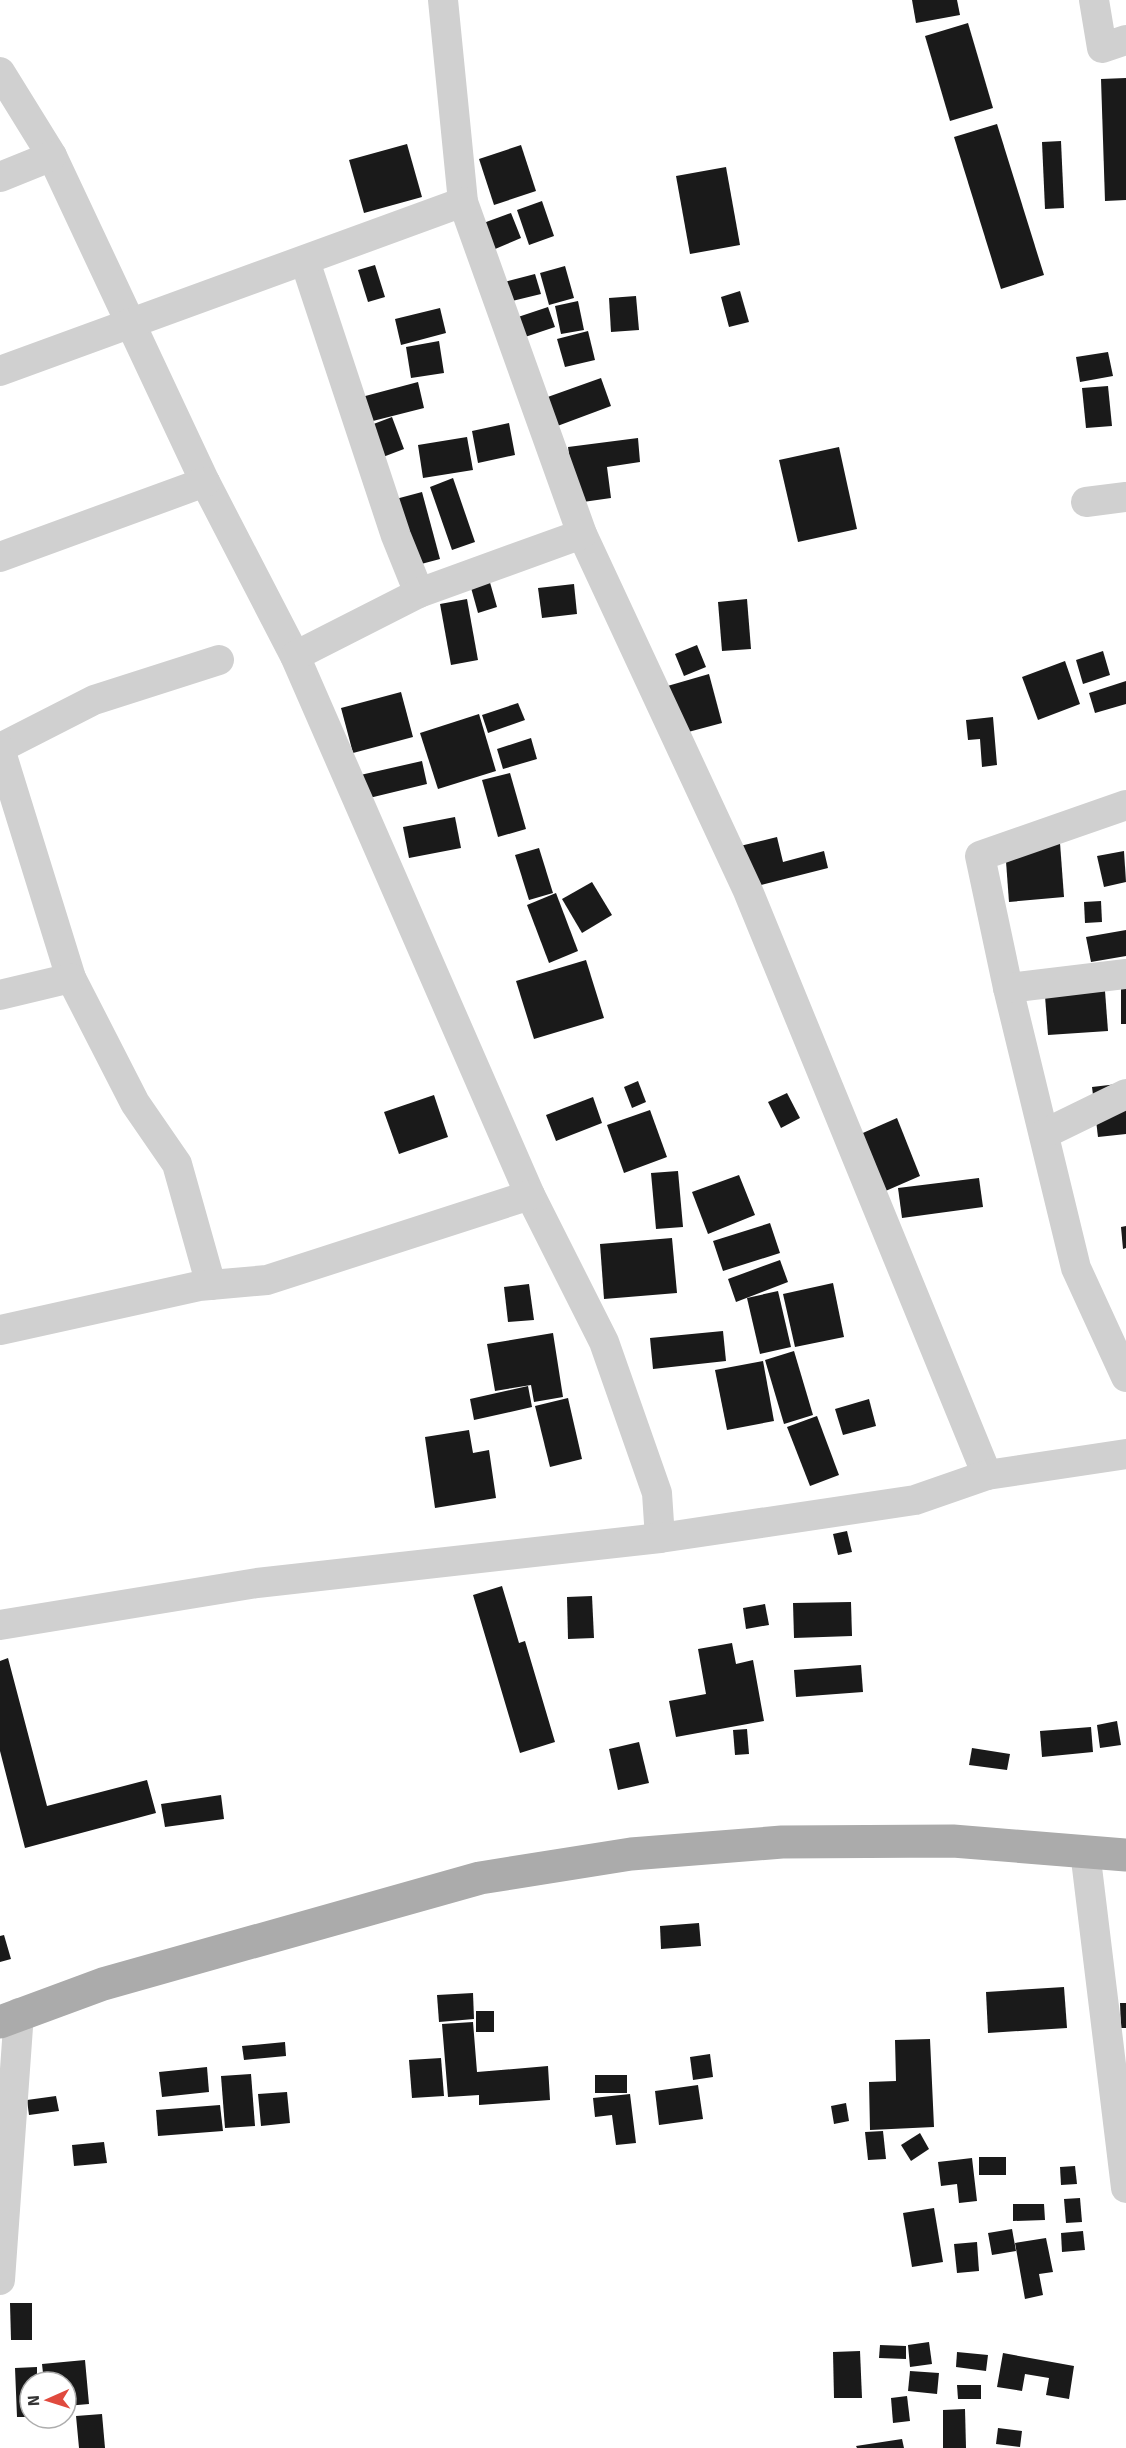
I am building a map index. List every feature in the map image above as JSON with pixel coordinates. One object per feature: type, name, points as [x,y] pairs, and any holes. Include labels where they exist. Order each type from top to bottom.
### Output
[{"type":"main road","points":[[10,2017],[103,1984],[480,1878],[631,1854],[804,1842],[953,1841],[1126,1855]]},
{"type":"street","points":[[442,0],[463,202],[582,534],[748,891],[987,1475]]},
{"type":"street","points":[[1094,0],[1102,48],[1126,40]]},
{"type":"street","points":[[0,72],[52,156],[133,324],[205,482],[294,656],[530,1195],[604,1342],[657,1493],[660,1538]]},
{"type":"street","points":[[0,177],[52,156]]},
{"type":"street","points":[[0,371],[463,202]]},
{"type":"street","points":[[305,261],[396,536],[419,593]]},
{"type":"street","points":[[0,557],[205,482]]},
{"type":"street","points":[[1086,502],[1126,497]]},
{"type":"street","points":[[294,656],[419,593],[582,534]]},
{"type":"street","points":[[211,1285],[177,1164],[135,1103],[71,978],[0,748],[94,700],[219,660]]},
{"type":"street","points":[[1126,804],[980,856],[1008,988],[1076,1268],[1126,1377]]},
{"type":"street","points":[[1008,988],[1126,974]]},
{"type":"street","points":[[0,995],[71,978]]},
{"type":"street","points":[[1044,1134],[1126,1094]]},
{"type":"street","points":[[0,1330],[211,1285],[267,1280],[530,1195]]},
{"type":"street","points":[[0,1625],[257,1583],[660,1538],[915,1500],[987,1475],[1126,1454]]},
{"type":"street","points":[[1085,1851],[1126,2188]]},
{"type":"street","points":[[0,2280],[10,2017]]},
{"type":"building","points":[[912,0],[957,0],[960,15],[916,23]]},
{"type":"building","points":[[968,23],[993,108],[950,121],[925,36]]},
{"type":"building","points":[[1126,78],[1126,200],[1105,201],[1101,79]]},
{"type":"building","points":[[997,124],[1044,275],[1001,289],[954,137]]},
{"type":"building","points":[[1061,141],[1064,208],[1045,209],[1042,142]]},
{"type":"building","points":[[407,144],[422,197],[364,213],[349,160]]},
{"type":"building","points":[[521,145],[536,191],[494,205],[479,159]]},
{"type":"building","points":[[726,167],[740,245],[690,254],[676,176]]},
{"type":"building","points":[[542,201],[554,236],[529,245],[517,210]]},
{"type":"building","points":[[511,213],[521,238],[488,252],[478,225]]},
{"type":"building","points":[[375,265],[385,297],[368,302],[358,270]]},
{"type":"building","points":[[565,266],[574,298],[549,305],[540,273]]},
{"type":"building","points":[[535,274],[541,294],[508,302],[504,282]]},
{"type":"building","points":[[740,291],[749,322],[729,327],[721,297]]},
{"type":"building","points":[[636,296],[639,330],[611,332],[609,298]]},
{"type":"building","points":[[578,301],[584,330],[561,334],[555,306]]},
{"type":"building","points":[[548,307],[555,327],[525,337],[518,317]]},
{"type":"building","points":[[440,308],[446,333],[401,345],[395,319]]},
{"type":"building","points":[[588,331],[595,360],[565,367],[557,339]]},
{"type":"building","points":[[439,341],[444,373],[411,378],[406,347]]},
{"type":"building","points":[[1108,352],[1113,376],[1080,382],[1076,357]]},
{"type":"building","points":[[601,378],[611,406],[552,428],[542,399]]},
{"type":"building","points":[[418,382],[424,408],[361,424],[354,399]]},
{"type":"building","points":[[1108,386],[1112,426],[1086,428],[1082,388]]},
{"type":"building","points":[[392,417],[404,449],[375,460],[363,428]]},
{"type":"building","points":[[509,423],[515,455],[478,463],[472,431]]},
{"type":"building","points":[[467,437],[473,470],[423,478],[418,445]]},
{"type":"building","points":[[638,438],[640,462],[607,467],[611,498],[576,503],[568,447]]},
{"type":"building","points":[[839,447],[857,529],[798,542],[779,460]]},
{"type":"building","points":[[453,478],[475,542],[452,550],[430,487]]},
{"type":"building","points":[[422,492],[440,559],[410,567],[392,500]]},
{"type":"building","points":[[487,572],[497,607],[478,613],[468,577]]},
{"type":"building","points":[[574,584],[577,614],[542,618],[538,588]]},
{"type":"building","points":[[467,599],[478,660],[451,665],[440,604]]},
{"type":"building","points":[[747,599],[751,649],[722,651],[718,602]]},
{"type":"building","points":[[697,645],[706,667],[684,676],[675,654]]},
{"type":"building","points":[[1103,651],[1110,675],[1083,684],[1076,660]]},
{"type":"building","points":[[1065,661],[1080,704],[1038,720],[1022,677]]},
{"type":"building","points":[[709,674],[722,723],[677,735],[664,687]]},
{"type":"building","points":[[1126,681],[1126,704],[1095,713],[1089,693]]},
{"type":"building","points":[[401,692],[413,737],[353,753],[341,708]]},
{"type":"building","points":[[518,703],[525,720],[488,733],[482,715]]},
{"type":"building","points":[[479,714],[496,771],[438,789],[420,733]]},
{"type":"building","points":[[993,717],[997,765],[982,767],[980,739],[968,740],[966,720]]},
{"type":"building","points":[[531,738],[537,759],[503,769],[497,749]]},
{"type":"building","points":[[422,761],[427,784],[361,800],[356,776]]},
{"type":"building","points":[[510,773],[526,829],[498,837],[482,780]]},
{"type":"building","points":[[455,817],[461,848],[409,858],[403,827]]},
{"type":"building","points":[[777,837],[783,862],[824,851],[828,868],[749,888],[740,846]]},
{"type":"building","points":[[1060,843],[1064,897],[1009,902],[1005,848]]},
{"type":"building","points":[[539,848],[553,893],[529,900],[515,855]]},
{"type":"building","points":[[1124,851],[1126,882],[1104,887],[1097,856]]},
{"type":"building","points":[[592,882],[612,915],[582,933],[562,899]]},
{"type":"building","points":[[556,893],[578,951],[549,963],[527,905]]},
{"type":"building","points":[[1101,901],[1102,922],[1085,923],[1084,902]]},
{"type":"building","points":[[1126,930],[1126,956],[1091,962],[1086,937]]},
{"type":"building","points":[[586,960],[604,1018],[534,1039],[516,981]]},
{"type":"building","points":[[1121,986],[1126,986],[1126,1024],[1121,1024]]},
{"type":"building","points":[[1105,991],[1108,1031],[1048,1035],[1045,996]]},
{"type":"building","points":[[638,1081],[646,1102],[632,1108],[624,1087]]},
{"type":"building","points":[[1126,1083],[1126,1134],[1098,1137],[1092,1087]]},
{"type":"building","points":[[787,1093],[800,1118],[781,1128],[768,1102]]},
{"type":"building","points":[[434,1095],[448,1137],[399,1154],[384,1112]]},
{"type":"building","points":[[593,1097],[602,1123],[556,1141],[546,1115]]},
{"type":"building","points":[[650,1110],[667,1157],[624,1173],[607,1125]]},
{"type":"building","points":[[897,1118],[920,1176],[881,1193],[856,1136]]},
{"type":"building","points":[[678,1171],[683,1227],[656,1229],[651,1173]]},
{"type":"building","points":[[739,1175],[755,1215],[708,1234],[692,1192]]},
{"type":"building","points":[[979,1178],[983,1207],[902,1218],[898,1188]]},
{"type":"building","points":[[770,1223],[780,1253],[723,1271],[713,1241]]},
{"type":"building","points":[[1126,1226],[1126,1248],[1123,1249],[1121,1227]]},
{"type":"building","points":[[672,1238],[677,1293],[604,1299],[600,1244]]},
{"type":"building","points":[[780,1260],[788,1282],[736,1302],[728,1279]]},
{"type":"building","points":[[833,1283],[844,1337],[795,1347],[783,1294]]},
{"type":"building","points":[[529,1284],[534,1320],[508,1322],[504,1287]]},
{"type":"building","points":[[778,1291],[791,1347],[760,1354],[747,1298]]},
{"type":"building","points":[[723,1331],[726,1361],[653,1369],[650,1338]]},
{"type":"building","points":[[553,1333],[563,1397],[534,1402],[531,1385],[495,1391],[487,1344]]},
{"type":"building","points":[[794,1351],[813,1415],[784,1424],[765,1360]]},
{"type":"building","points":[[763,1361],[774,1421],[727,1430],[715,1370]]},
{"type":"building","points":[[528,1386],[532,1407],[474,1420],[470,1399]]},
{"type":"building","points":[[568,1398],[582,1459],[550,1467],[535,1406]]},
{"type":"building","points":[[869,1399],[876,1426],[843,1435],[835,1409]]},
{"type":"building","points":[[817,1416],[839,1475],[810,1486],[787,1427]]},
{"type":"building","points":[[469,1430],[473,1453],[489,1450],[496,1498],[435,1508],[425,1437]]},
{"type":"building","points":[[847,1531],[852,1552],[838,1555],[833,1534]]},
{"type":"building","points":[[502,1586],[519,1643],[525,1641],[555,1742],[520,1753],[473,1595]]},
{"type":"building","points":[[592,1596],[594,1638],[568,1639],[567,1597]]},
{"type":"building","points":[[851,1602],[852,1636],[794,1638],[793,1603]]},
{"type":"building","points":[[765,1604],[769,1625],[746,1629],[743,1608]]},
{"type":"building","points":[[732,1643],[736,1664],[753,1660],[764,1721],[676,1737],[669,1701],[706,1694],[698,1649]]},
{"type":"building","points":[[8,1658],[47,1806],[147,1780],[156,1813],[25,1848],[0,1751],[0,1661]]},
{"type":"building","points":[[861,1665],[863,1692],[796,1697],[794,1670]]},
{"type":"building","points":[[1117,1721],[1121,1745],[1100,1748],[1097,1725]]},
{"type":"building","points":[[1091,1727],[1093,1752],[1042,1757],[1040,1731]]},
{"type":"building","points":[[747,1729],[749,1754],[735,1755],[733,1730]]},
{"type":"building","points":[[639,1742],[649,1783],[618,1790],[609,1749]]},
{"type":"building","points":[[972,1748],[1010,1754],[1007,1770],[969,1765]]},
{"type":"building","points":[[221,1795],[224,1819],[165,1827],[161,1804]]},
{"type":"building","points":[[699,1923],[701,1946],[661,1949],[660,1926]]},
{"type":"building","points":[[4,1935],[11,1959],[0,1962],[0,1936]]},
{"type":"building","points":[[1064,1987],[1067,2028],[988,2033],[986,1992]]},
{"type":"building","points":[[473,1993],[474,2019],[439,2022],[437,1995]]},
{"type":"building","points":[[1120,2003],[1126,2003],[1126,2028],[1121,2028]]},
{"type":"building","points":[[476,2011],[494,2011],[494,2032],[476,2032]]},
{"type":"building","points":[[473,2022],[477,2072],[548,2066],[550,2100],[479,2105],[479,2095],[448,2097],[442,2024]]},
{"type":"building","points":[[930,2039],[934,2127],[870,2130],[869,2082],[896,2081],[895,2040]]},
{"type":"building","points":[[285,2042],[286,2056],[244,2060],[242,2046]]},
{"type":"building","points":[[710,2054],[713,2077],[693,2080],[690,2057]]},
{"type":"building","points":[[441,2058],[444,2096],[412,2098],[409,2060]]},
{"type":"building","points":[[207,2067],[209,2092],[162,2097],[159,2072]]},
{"type":"building","points":[[251,2074],[255,2126],[225,2128],[221,2076]]},
{"type":"building","points":[[595,2075],[627,2075],[627,2093],[595,2093]]},
{"type":"building","points":[[698,2085],[703,2119],[659,2125],[655,2091]]},
{"type":"building","points":[[287,2092],[290,2123],[261,2126],[258,2094]]},
{"type":"building","points":[[630,2094],[636,2143],[616,2145],[612,2115],[595,2117],[593,2098]]},
{"type":"building","points":[[56,2096],[59,2111],[29,2115],[27,2100]]},
{"type":"building","points":[[846,2103],[849,2121],[834,2124],[831,2106]]},
{"type":"building","points":[[220,2105],[223,2131],[158,2136],[156,2110]]},
{"type":"building","points":[[883,2131],[886,2159],[868,2160],[865,2132]]},
{"type":"building","points":[[920,2133],[929,2149],[911,2161],[901,2145]]},
{"type":"building","points":[[104,2142],[107,2163],[74,2166],[72,2145]]},
{"type":"building","points":[[979,2157],[1006,2157],[1006,2175],[979,2175]]},
{"type":"building","points":[[972,2158],[977,2201],[959,2203],[957,2184],[941,2186],[938,2162]]},
{"type":"building","points":[[1075,2166],[1077,2184],[1061,2185],[1060,2167]]},
{"type":"building","points":[[1080,2198],[1082,2222],[1066,2223],[1064,2199]]},
{"type":"building","points":[[1013,2204],[1044,2204],[1045,2220],[1013,2221]]},
{"type":"building","points":[[934,2208],[943,2262],[912,2267],[903,2213]]},
{"type":"building","points":[[1012,2229],[1016,2251],[992,2255],[988,2233]]},
{"type":"building","points":[[1083,2231],[1085,2250],[1062,2252],[1061,2233]]},
{"type":"building","points":[[1046,2238],[1053,2272],[1039,2274],[1043,2295],[1025,2299],[1015,2243]]},
{"type":"building","points":[[977,2242],[979,2271],[957,2273],[954,2244]]},
{"type":"building","points":[[10,2303],[32,2303],[32,2340],[11,2340]]},
{"type":"building","points":[[929,2342],[932,2364],[910,2367],[908,2345]]},
{"type":"building","points":[[880,2345],[906,2346],[906,2359],[879,2358]]},
{"type":"building","points":[[860,2351],[862,2398],[834,2398],[833,2352]]},
{"type":"building","points":[[957,2352],[988,2355],[986,2371],[956,2367]]},
{"type":"building","points":[[1003,2353],[1074,2366],[1069,2399],[1046,2395],[1049,2378],[1025,2374],[1022,2391],[997,2387]]},
{"type":"building","points":[[85,2360],[89,2404],[78,2405],[78,2370],[43,2370],[42,2364]]},
{"type":"building","points":[[37,2367],[37,2370],[18,2370],[18,2417],[17,2417],[15,2368]]},
{"type":"building","points":[[910,2371],[939,2373],[937,2394],[908,2391]]},
{"type":"building","points":[[957,2385],[981,2385],[981,2399],[958,2399]]},
{"type":"building","points":[[907,2396],[910,2421],[893,2423],[891,2398]]},
{"type":"building","points":[[965,2409],[966,2448],[943,2448],[943,2410]]},
{"type":"building","points":[[102,2414],[105,2448],[79,2448],[78,2416]]},
{"type":"building","points":[[998,2428],[1022,2431],[1020,2447],[996,2444]]},
{"type":"building","points":[[902,2439],[904,2448],[857,2448],[856,2446]]}]
